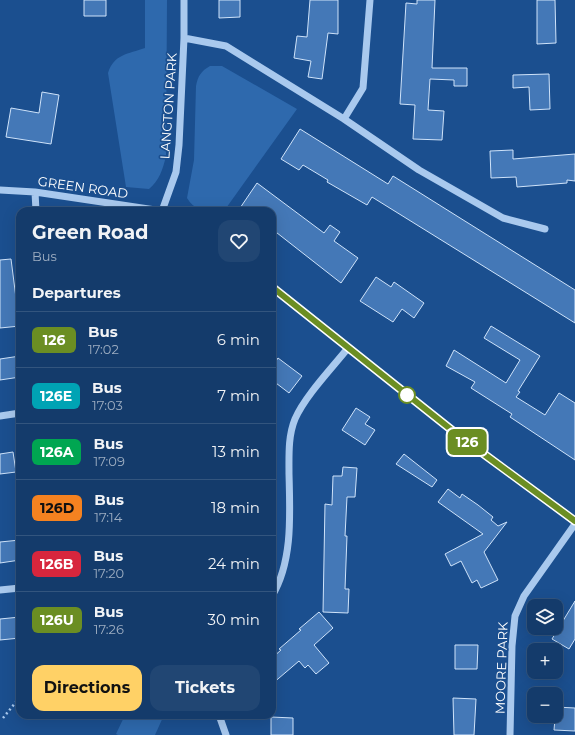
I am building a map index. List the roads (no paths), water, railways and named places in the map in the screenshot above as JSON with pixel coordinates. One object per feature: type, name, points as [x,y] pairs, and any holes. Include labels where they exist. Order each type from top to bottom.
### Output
[{"type":"street","name":"LANGTON PARK","points":[[163,207],[176,172],[178,159],[184,38],[184,0]]},
{"type":"street","points":[[344,119],[363,88],[370,0]]},
{"type":"street","points":[[184,38],[226,46],[344,119],[419,170],[503,218],[545,229]]},
{"type":"street","name":"GREEN ROAD","points":[[0,190],[35,192],[135,207]]},
{"type":"street","points":[[35,192],[36,207]]},
{"type":"street","points":[[276,290],[458,435],[575,522]]},
{"type":"street","points":[[276,589],[281,581],[289,537],[289,443],[295,419],[313,391],[348,348]]},
{"type":"street","points":[[0,416],[16,414]]},
{"type":"street","name":"MOORE PARK","points":[[510,735],[514,616],[524,596],[575,522]]},
{"type":"street","points":[[0,590],[16,588]]},
{"type":"street","points":[[220,719],[226,735]]}]
